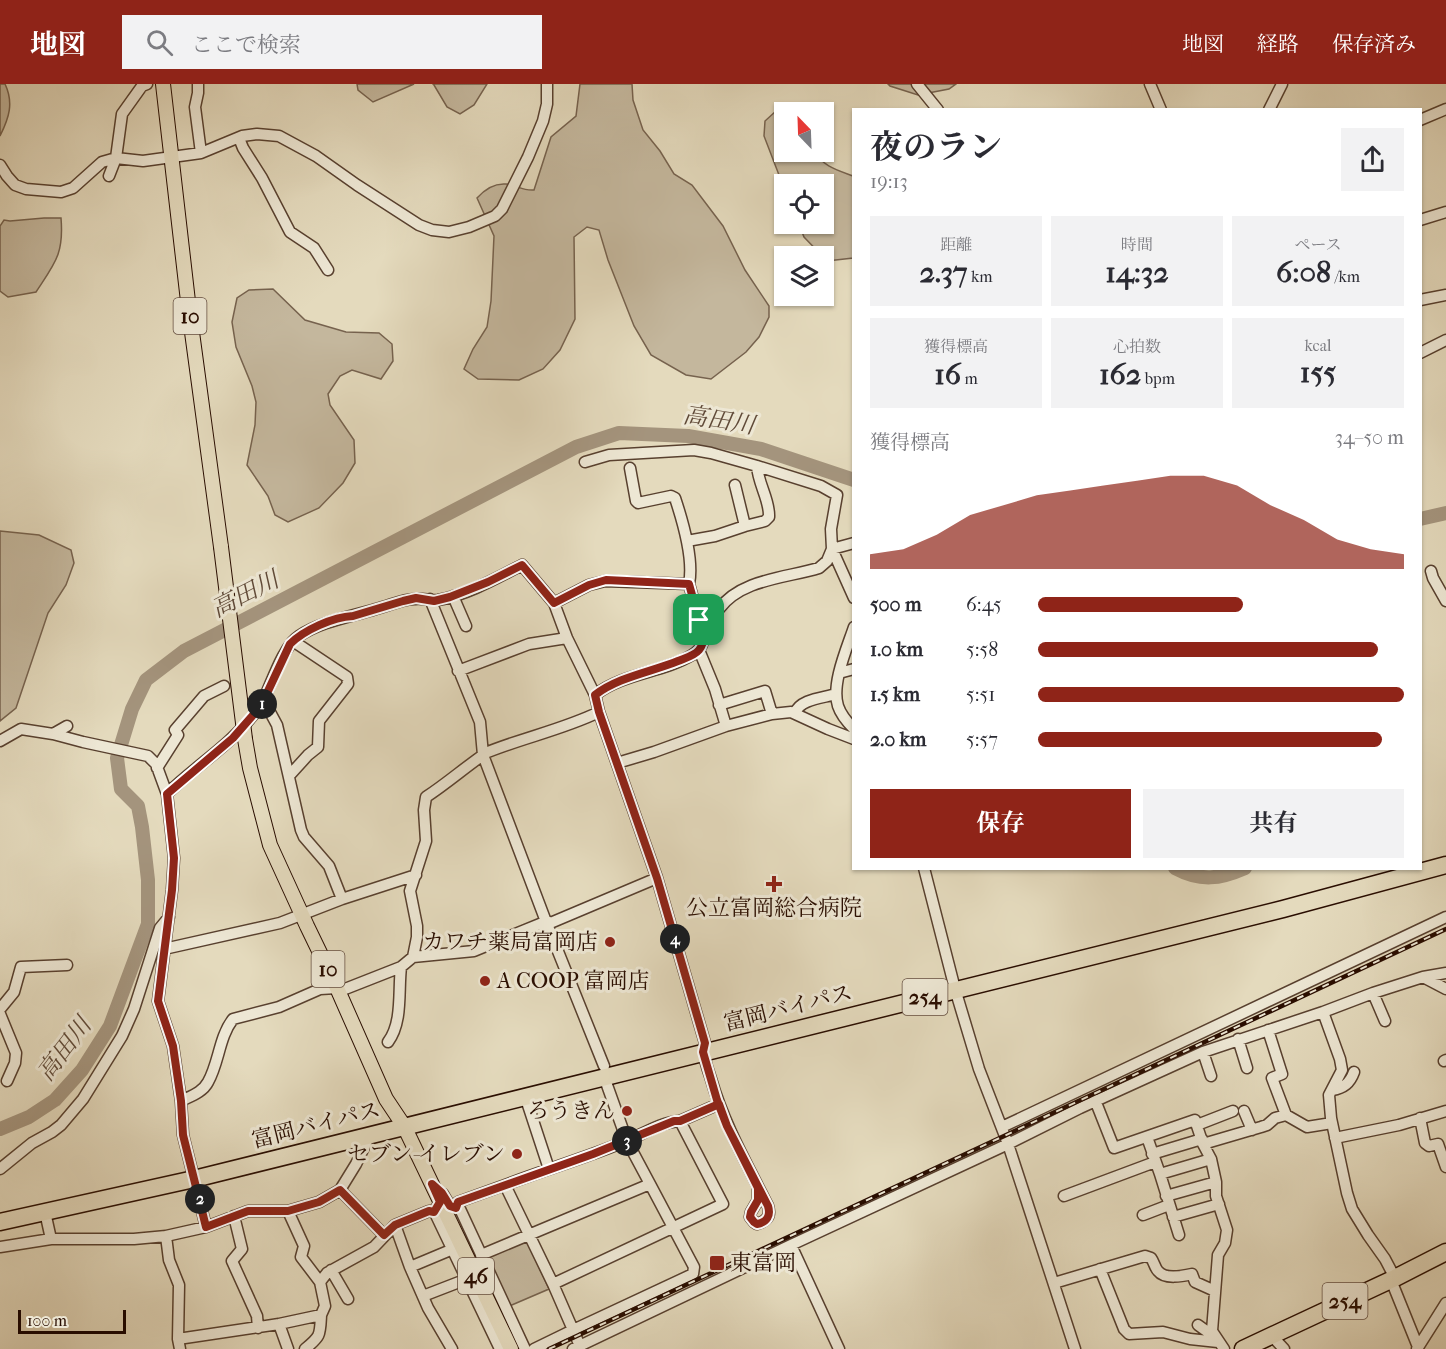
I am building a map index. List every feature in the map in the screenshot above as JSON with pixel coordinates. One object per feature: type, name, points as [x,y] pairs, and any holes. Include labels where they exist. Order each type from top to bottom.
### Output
[{"type":"highway","points":[[1422,861],[1446,855]]},
{"type":"highway","name":"富岡バイパス","points":[[954,984],[1283,909],[1446,866]]},
{"type":"highway","name":"富岡バイパス","points":[[0,1213],[370,1135],[401,1121],[525,1096],[1388,870]]},
{"type":"highway","name":"富岡バイパス","points":[[0,1222],[401,1121],[604,1066],[704,1048]]},
{"type":"highway","name":"254","points":[[1243,1349],[1446,1252]]},
{"type":"main road","name":"10","points":[[163,84],[191,322],[250,768],[270,845],[341,989],[386,1099],[401,1121]]},
{"type":"main road","name":"46","points":[[401,1121],[432,1184],[437,1207],[511,1349]]},
{"type":"street","points":[[109,176],[116,158],[122,114],[142,86],[147,84]]},
{"type":"street","points":[[198,84],[195,107],[201,153]]},
{"type":"street","points":[[0,165],[15,185],[26,189],[62,192],[73,188],[102,162],[116,158],[143,161],[201,153],[239,138],[257,134],[279,136],[316,156],[419,225],[432,230],[449,232],[469,227],[495,216],[501,209],[528,157],[543,121],[547,104],[547,84]]},
{"type":"street","points":[[917,84],[936,108]]},
{"type":"street","points":[[1150,84],[1160,108]]},
{"type":"street","points":[[1270,108],[1281,84]]},
{"type":"street","points":[[1422,119],[1446,109]]},
{"type":"street","points":[[239,138],[290,232],[314,248],[328,270]]},
{"type":"street","points":[[1422,219],[1446,212]]},
{"type":"street","points":[[1422,300],[1446,295]]},
{"type":"street","points":[[1422,352],[1446,340]]},
{"type":"street","points":[[585,462],[609,455],[694,450],[757,466],[820,486],[837,495],[831,529],[832,549],[852,594]]},
{"type":"street","points":[[687,542],[715,536],[769,517],[770,510],[757,466]]},
{"type":"street","points":[[630,468],[636,501],[639,503],[671,496],[675,498],[687,542],[691,575],[689,584],[699,620],[706,628]]},
{"type":"street","points":[[735,485],[745,526]]},
{"type":"street","points":[[832,549],[852,544]]},
{"type":"street","points":[[595,695],[618,682],[690,656],[699,650],[706,628],[727,600],[754,584],[819,568],[827,561],[832,549]]},
{"type":"street","points":[[167,794],[233,738],[261,706],[285,654],[298,636],[346,616],[403,601],[416,598],[434,601],[453,596],[522,565],[554,603],[567,638],[595,695],[657,878],[718,1102],[727,1126],[758,1188]]},
{"type":"street","points":[[1431,571],[1446,601]]},
{"type":"street","points":[[554,603],[589,585],[606,580],[689,584]]},
{"type":"street","points":[[453,596],[466,626]]},
{"type":"street","points":[[430,599],[480,722],[483,755],[604,1066]]},
{"type":"street","points":[[852,633],[839,673],[836,694],[840,712],[852,727]]},
{"type":"street","points":[[459,671],[529,644],[567,638]]},
{"type":"street","points":[[289,776],[318,747],[319,721],[348,684],[346,677],[293,641]]},
{"type":"street","points":[[699,650],[715,689],[726,726]]},
{"type":"street","points":[[839,673],[852,670]]},
{"type":"street","points":[[157,768],[178,735],[175,730],[204,696],[224,687]]},
{"type":"street","points":[[719,705],[765,691],[772,714]]},
{"type":"street","points":[[795,713],[796,708],[805,703],[836,694]]},
{"type":"street","points":[[261,706],[270,712],[277,725],[301,830],[304,837],[329,866],[342,899]]},
{"type":"street","points":[[413,957],[417,926],[410,891],[426,841],[424,810],[426,798],[483,755],[506,744],[599,712]]},
{"type":"street","points":[[617,763],[726,726],[772,714],[795,713],[852,738]]},
{"type":"street","points":[[53,734],[67,726]]},
{"type":"street","points":[[0,741],[21,729],[148,756],[156,764],[167,794],[174,858],[158,1001],[173,1046],[181,1101],[183,1135],[206,1227]]},
{"type":"street","points":[[925,870],[978,1069],[1008,1144],[1075,1349]]},
{"type":"street","points":[[164,949],[280,923],[342,899],[416,875]]},
{"type":"street","points":[[181,1101],[200,1091],[208,1083],[233,1019],[279,1007],[320,989],[341,989],[401,967],[413,957],[474,951],[657,878]]},
{"type":"street","points":[[0,1169],[32,1143],[61,1125],[83,1099],[122,1036],[134,1009],[160,928],[169,916]]},
{"type":"street","points":[[1002,1127],[1446,917]]},
{"type":"street","points":[[0,1009],[14,992],[21,967],[67,964]]},
{"type":"street","points":[[388,1042],[396,1023],[399,1006],[401,967]]},
{"type":"street","points":[[505,1185],[553,1284],[573,1330],[577,1347],[1008,1144],[1095,1100],[1203,1052],[1373,993],[1423,977],[1446,973]]},
{"type":"street","points":[[1423,977],[1446,989]]},
{"type":"street","points":[[1373,993],[1385,1021]]},
{"type":"street","points":[[1323,1012],[1342,1070],[1329,1095],[1332,1123],[1347,1193],[1352,1209],[1385,1259],[1418,1348]]},
{"type":"street","points":[[0,1014],[16,1053],[15,1063],[7,1081]]},
{"type":"street","points":[[1268,1030],[1282,1074],[1272,1078],[1286,1114],[1307,1127],[1332,1123]]},
{"type":"street","points":[[1238,1039],[1247,1068]]},
{"type":"street","points":[[1203,1052],[1211,1076]]},
{"type":"street","points":[[1332,1089],[1339,1089],[1350,1082],[1354,1072]]},
{"type":"street","points":[[534,1349],[693,1274],[694,1267],[627,1141],[607,1085]]},
{"type":"street","points":[[525,1096],[549,1169]]},
{"type":"street","points":[[1095,1100],[1114,1148],[1196,1120],[1211,1159],[1216,1182],[1216,1196],[1227,1230],[1225,1243],[1218,1255],[1212,1331],[1219,1343]]},
{"type":"street","points":[[456,1208],[458,1202],[627,1141],[674,1121],[680,1121],[718,1102]]},
{"type":"street","points":[[1335,1138],[1399,1125],[1446,1110]]},
{"type":"street","points":[[1197,1125],[1239,1111],[1252,1130]]},
{"type":"street","points":[[1064,1196],[1154,1158],[1267,1125],[1275,1118],[1286,1114]]},
{"type":"street","points":[[1420,1118],[1427,1145],[1438,1144],[1446,1167]]},
{"type":"street","points":[[553,1284],[723,1204],[680,1121]]},
{"type":"street","points":[[0,1247],[51,1239],[134,1239],[166,1236],[206,1227],[248,1211],[288,1211],[319,1202],[340,1190],[370,1135]]},
{"type":"street","points":[[1147,1137],[1179,1235]]},
{"type":"street","points":[[1160,1174],[1211,1159]]},
{"type":"street","points":[[1143,1215],[1168,1201],[1216,1182]]},
{"type":"street","points":[[432,1184],[442,1193],[450,1206],[460,1209],[525,1349]]},
{"type":"street","points":[[481,1256],[650,1184]]},
{"type":"street","points":[[340,1190],[384,1235]]},
{"type":"street","points":[[1173,1217],[1219,1204]]},
{"type":"street","points":[[320,1282],[331,1270],[374,1247],[395,1225],[437,1207],[453,1249],[500,1349]]},
{"type":"street","points":[[288,1211],[304,1246],[301,1257],[320,1282],[325,1306],[321,1315],[320,1334],[305,1349]]},
{"type":"street","points":[[45,1212],[51,1239]]},
{"type":"street","points":[[234,1216],[242,1249],[232,1261],[257,1316],[258,1328]]},
{"type":"street","points":[[395,1225],[428,1308],[452,1349]]},
{"type":"street","points":[[166,1236],[169,1260],[179,1285],[179,1344],[321,1315]]},
{"type":"street","points":[[791,1245],[839,1349]]},
{"type":"street","points":[[410,1267],[453,1249]]},
{"type":"street","points":[[1054,1283],[1145,1256],[1151,1258],[1161,1274],[1180,1277],[1192,1274],[1195,1282],[1215,1291]]},
{"type":"street","points":[[1100,1269],[1124,1329],[1130,1334],[1163,1332],[1219,1343]]},
{"type":"street","points":[[331,1270],[348,1299]]},
{"type":"street","points":[[423,1296],[467,1279]]},
{"type":"street","points":[[1418,1348],[1446,1303]]},
{"type":"street","points":[[279,1324],[288,1349]]},
{"type":"street","points":[[1198,1325],[1219,1343]]},
{"type":"street","points":[[1271,1335],[1284,1349]]},
{"type":"shaded area","points":[[0,84],[5,84],[10,104],[8,117],[0,136]]},
{"type":"shaded area","points":[[357,84],[414,84],[373,102],[358,90]]},
{"type":"shaded area","points":[[433,84],[487,84],[474,105],[460,114],[447,107]]},
{"type":"shaded area","points":[[580,84],[632,84],[633,100],[643,130],[660,151],[674,174],[692,185],[723,226],[745,270],[769,306],[769,317],[759,337],[746,352],[711,379],[686,375],[651,355],[634,326],[608,260],[599,230],[587,227],[574,237],[575,319],[560,350],[543,369],[519,380],[478,379],[464,369],[487,327],[491,301],[494,236],[477,198],[487,189],[498,184],[534,190],[551,137],[576,116]]},
{"type":"shaded area","points":[[888,84],[956,84],[949,89],[918,95]]},
{"type":"shaded area","points":[[774,113],[774,162],[764,136],[765,121]]},
{"type":"shaded area","points":[[774,162],[823,162],[852,176],[852,258],[834,260],[834,246],[813,246],[803,234],[834,234],[834,174],[779,174]]},
{"type":"shaded area","points":[[61,218],[61,241],[57,258],[36,292],[8,297],[0,291],[0,226],[4,220]]},
{"type":"shaded area","points":[[273,289],[305,320],[346,332],[379,333],[392,344],[393,361],[381,379],[352,370],[340,376],[328,394],[330,405],[354,440],[355,463],[343,483],[319,508],[288,522],[275,515],[268,496],[247,465],[255,425],[256,402],[236,347],[232,322],[237,298],[249,290]]},
{"type":"shaded area","points":[[0,531],[39,535],[71,550],[74,563],[66,585],[48,613],[16,708],[0,721]]},
{"type":"shaded area","points":[[523,1241],[528,1243],[549,1289],[507,1307],[487,1263],[489,1257]]},
{"type":"waterway","name":"高田川","points":[[0,1129],[29,1117],[55,1100],[82,1070],[110,1026],[148,924],[148,880],[142,827],[138,806],[121,789],[117,758],[132,709],[146,680],[184,651],[576,447],[619,433],[688,436],[761,449],[852,479]]},
{"type":"waterway","name":"高田川","points":[[1422,519],[1446,513]]},
{"type":"waterway","name":"高田川","points":[[1180,870],[1202,877],[1219,877],[1240,870]]},
{"type":"railway","points":[[549,1349],[1446,929]]},
{"type":"place","name":"公立富岡総合病院","points":[[774,884]]},
{"type":"place","name":"カワチ薬局富岡店","points":[[610,942]]},
{"type":"place","name":"A COOP 富岡店","points":[[485,981]]},
{"type":"place","name":"ろうきん","points":[[627,1111]]},
{"type":"place","name":"セブン-イレブン","points":[[517,1154]]},
{"type":"place","name":"東富岡","points":[[717,1263]]},
{"type":"route","points":[[699,620],[689,584],[606,580],[589,585],[554,603],[522,565],[450,597],[434,601],[416,598],[346,616],[298,636],[290,644],[261,706],[233,738],[167,794],[174,858],[158,1001],[173,1046],[181,1101],[183,1135],[206,1227],[248,1211],[288,1211],[319,1202],[340,1190],[384,1235],[395,1225],[429,1211],[434,1212],[440,1202],[432,1184],[442,1193],[450,1206],[456,1208],[458,1202],[593,1154],[719,1104],[727,1126],[758,1188],[758,1200],[750,1217],[757,1224],[766,1220],[769,1215],[768,1206],[727,1126],[719,1104],[717,1100],[703,1052],[705,1043],[657,878],[595,695],[618,682],[670,664],[699,650],[706,628],[699,620]]}]
